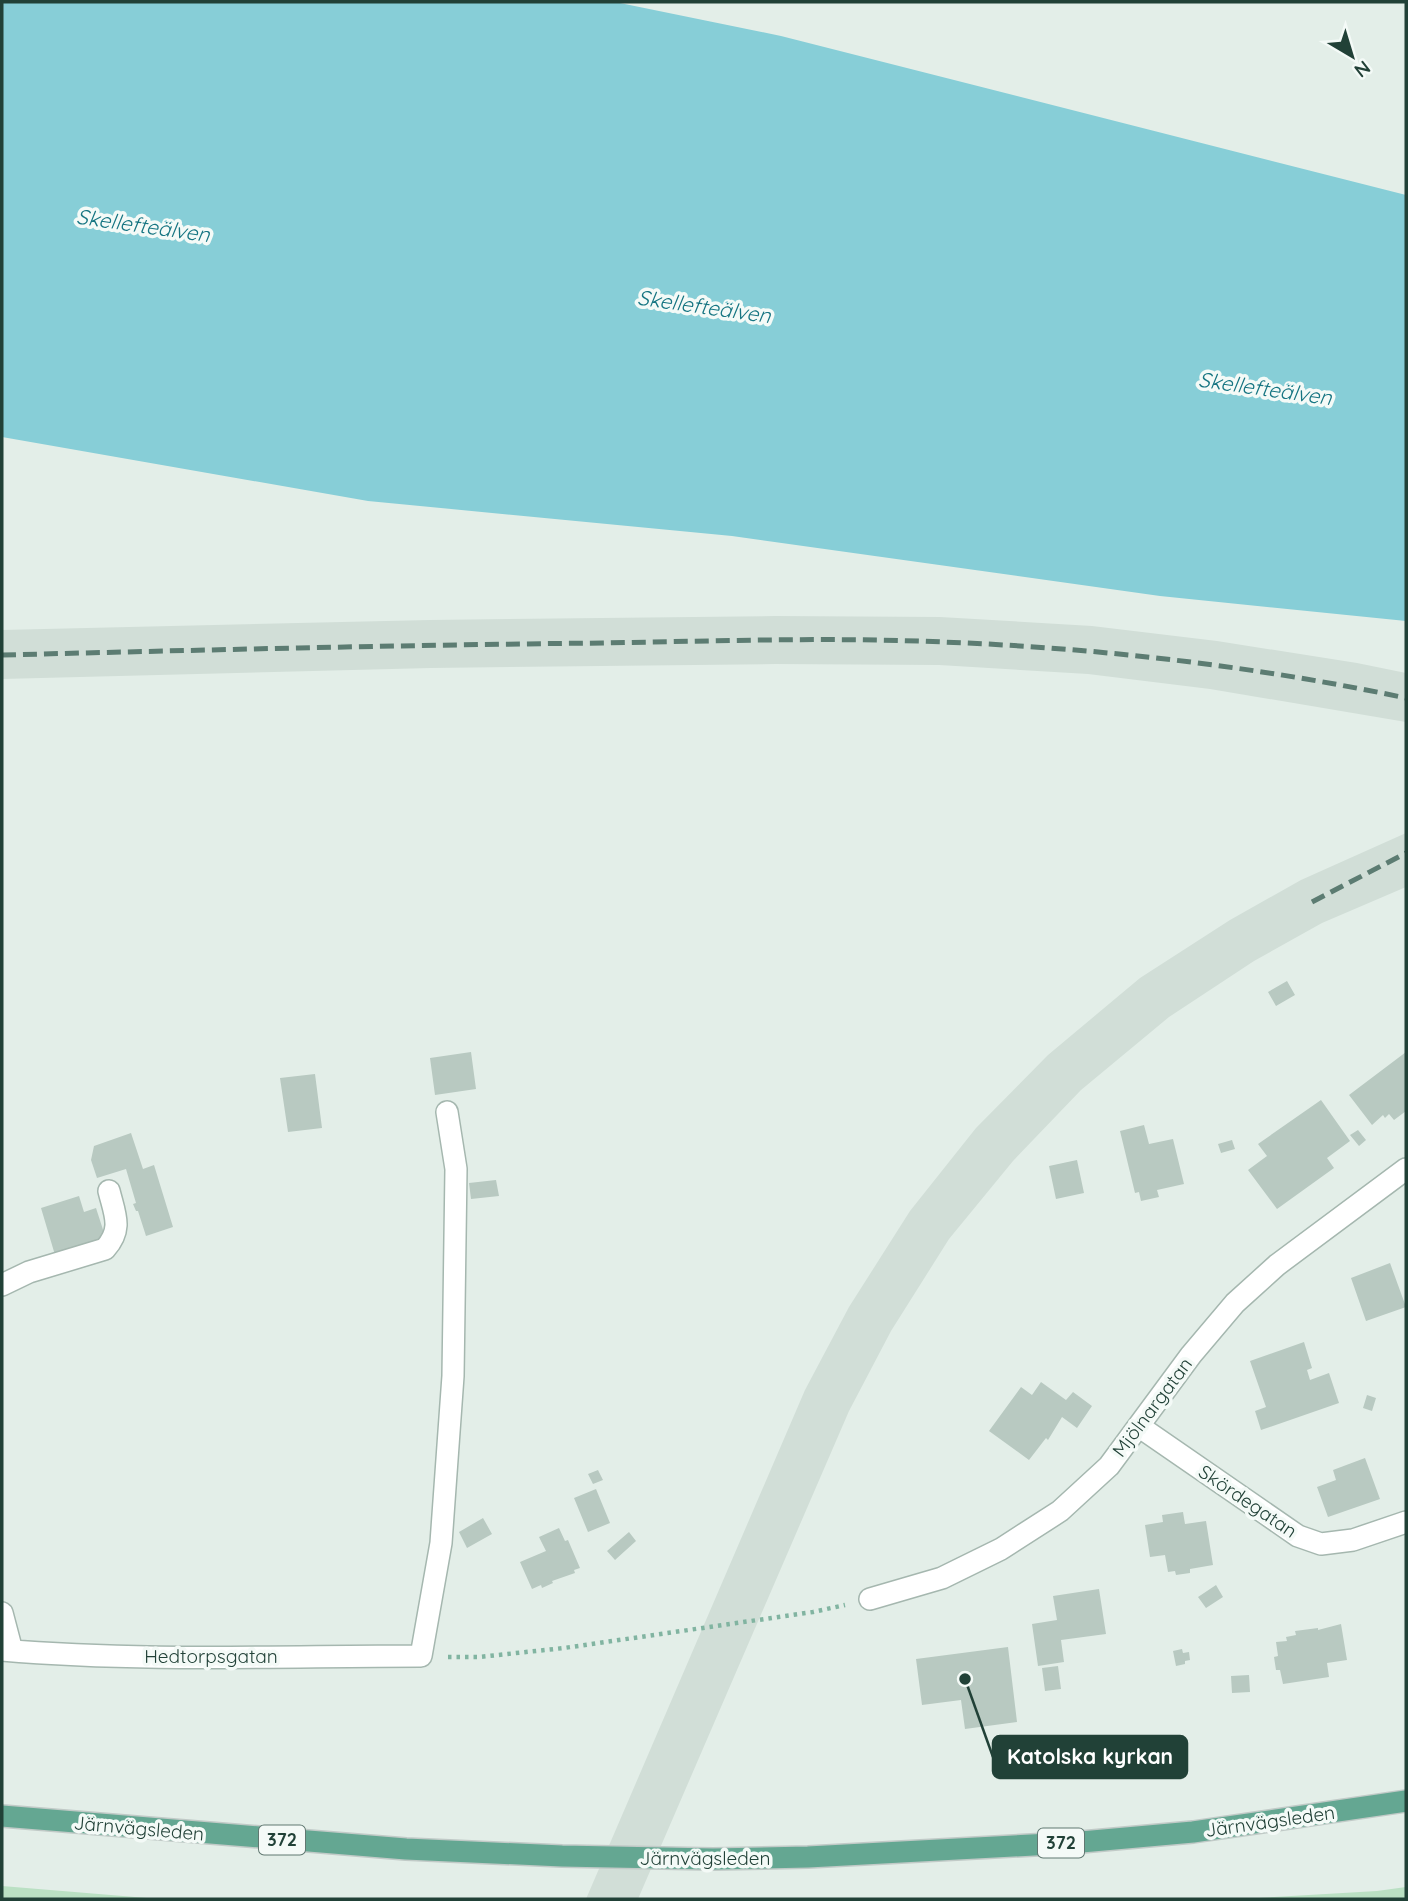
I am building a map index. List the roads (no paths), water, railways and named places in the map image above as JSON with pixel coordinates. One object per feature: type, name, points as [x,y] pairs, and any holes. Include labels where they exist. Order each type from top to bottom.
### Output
[{"type":"main road","name":"Järnvägsleden","points":[[2,1816],[316,1843],[562,1856],[713,1859],[808,1857],[1070,1843],[1194,1832],[1406,1801]]},
{"type":"street","name":"Hedtorpsgatan","points":[[7,1651],[156,1656],[421,1656],[441,1543],[453,1376],[456,1169],[447,1112]]},
{"type":"street","name":"Mjölnargatan","points":[[870,1599],[942,1578],[1002,1549],[1060,1511],[1108,1466],[1140,1427],[1191,1355],[1235,1303],[1278,1265],[1406,1169]]},
{"type":"street","points":[[2,1285],[29,1272],[105,1249],[113,1240],[118,1226],[109,1191]]},
{"type":"street","name":"Skördegatan","points":[[1140,1427],[1298,1536],[1321,1544],[1353,1540],[1406,1522]]},
{"type":"street","points":[[2,1613],[7,1651]]},
{"type":"water","name":"Skellefteälven","points":[[2,2],[615,2],[781,36],[1406,195],[1406,621],[1160,596],[732,536],[368,501],[2,437]]},
{"type":"railway","points":[[2,655],[730,640],[901,641],[1060,649],[1176,660],[1406,698]]},
{"type":"railway","points":[[1312,902],[1406,853]]},
{"type":"place","name":"Katolska kyrkan","points":[[965,1679]]}]
